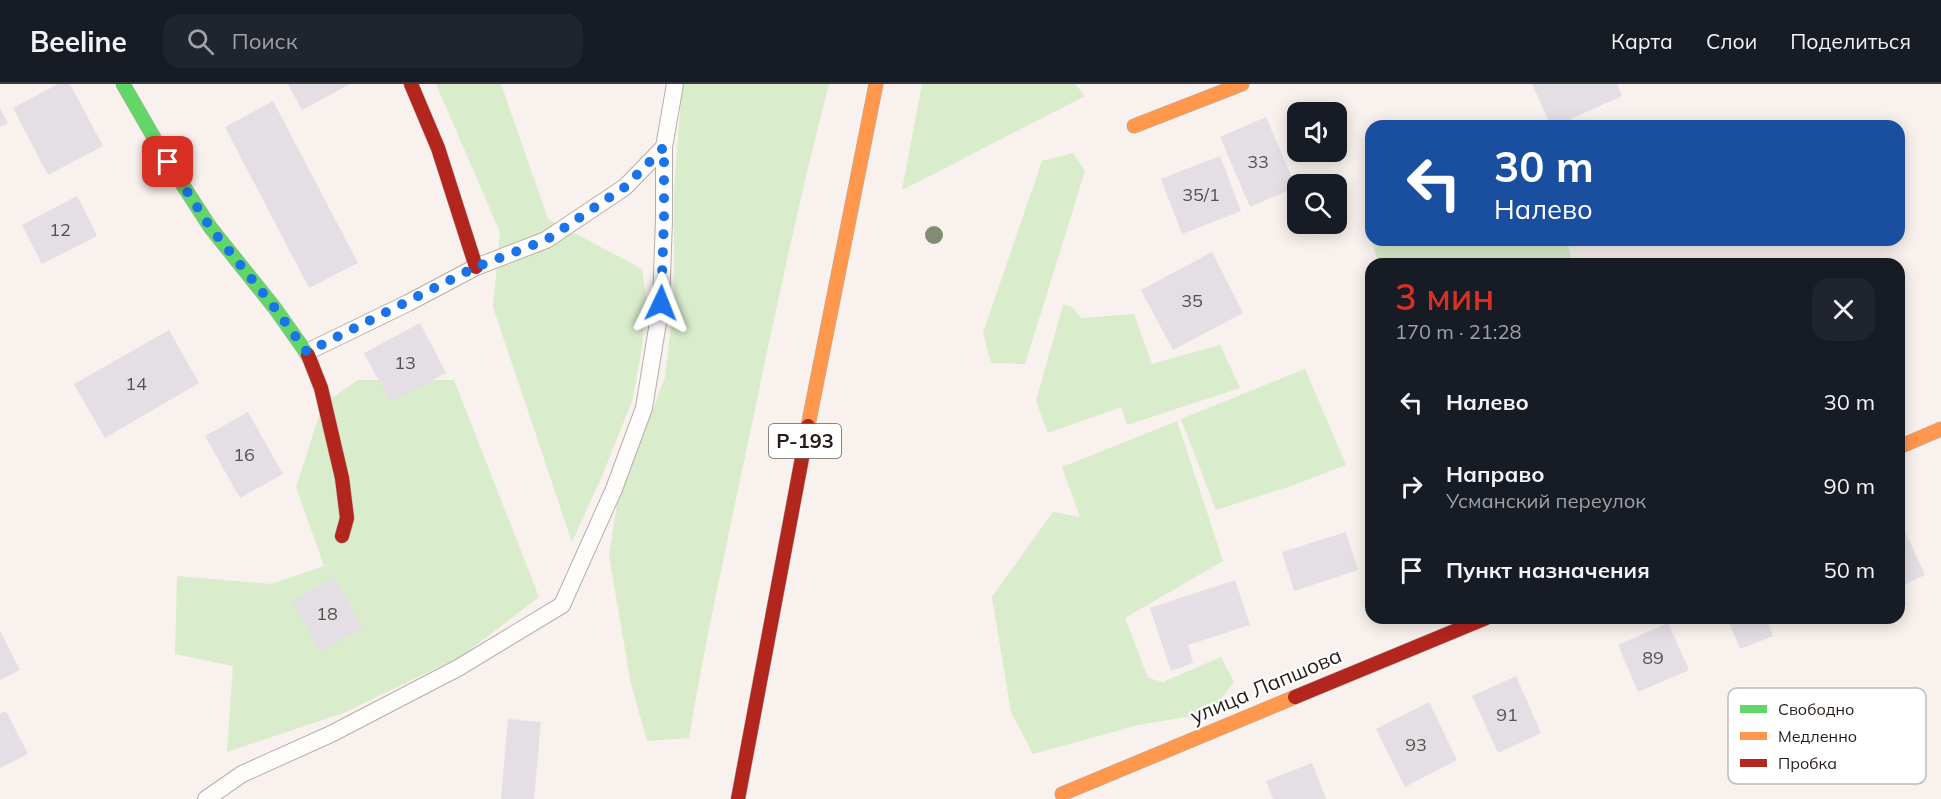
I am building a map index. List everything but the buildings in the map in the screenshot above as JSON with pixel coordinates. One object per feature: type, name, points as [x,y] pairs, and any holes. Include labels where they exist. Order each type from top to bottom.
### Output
[{"type":"main road","points":[[123,84],[168,162],[210,227],[307,352],[321,388],[342,478],[347,518],[342,536]]},
{"type":"main road","points":[[411,84],[438,148],[476,267]]},
{"type":"main road","name":"Р-193","points":[[738,799],[794,495],[876,84]]},
{"type":"main road","points":[[1134,126],[1242,84]]},
{"type":"main road","points":[[1905,444],[1941,429]]},
{"type":"main road","name":"улица Лапшова","points":[[1062,794],[1472,624]]},
{"type":"lane","points":[[206,799],[242,774],[331,734],[458,668],[562,605],[614,489],[644,408],[661,303],[664,147],[675,84]]},
{"type":"lane","points":[[307,352],[476,267],[546,240],[625,187],[664,147]]},
{"type":"green space","points":[[436,84],[501,84],[548,219],[642,269],[646,298],[642,348],[632,401],[572,542],[493,307],[500,232]]},
{"type":"green space","points":[[682,84],[829,84],[773,322],[714,602],[689,738],[647,741],[631,684],[609,556],[617,504],[665,377],[674,299],[674,191]]},
{"type":"green space","points":[[922,84],[1075,84],[1085,96],[902,190]]},
{"type":"green space","points":[[1073,153],[1085,171],[1025,364],[991,363],[983,333],[1042,161]]},
{"type":"green space","points":[[1374,246],[1568,246],[1571,257],[1568,258],[1376,258]]},
{"type":"green space","points":[[1063,305],[1071,306],[1081,318],[1134,314],[1152,364],[1220,345],[1240,388],[1127,425],[1121,407],[1048,433],[1036,401]]},
{"type":"green space","points":[[1305,369],[1346,465],[1291,486],[1216,510],[1181,419]]},
{"type":"green space","points":[[358,380],[454,380],[539,597],[462,656],[343,713],[227,752],[233,666],[175,654],[177,576],[271,584],[324,566],[296,487],[323,404]]},
{"type":"green space","points":[[1177,421],[1223,561],[1125,618],[1148,678],[1163,682],[1221,657],[1234,682],[1210,713],[1138,725],[1033,754],[1011,712],[992,597],[1053,512],[1080,517],[1062,467]]},
{"type":"traffic: fast","points":[[123,84],[168,162],[210,227],[274,307],[308,355]]},
{"type":"traffic: slow","points":[[808,426],[876,84]]},
{"type":"traffic: slow","points":[[1134,126],[1242,84]]},
{"type":"traffic: slow","points":[[1905,444],[1941,429]]},
{"type":"traffic: slow","points":[[1062,794],[1295,697]]},
{"type":"traffic: jam","points":[[411,84],[438,148],[476,267]]},
{"type":"traffic: jam","points":[[308,355],[321,388],[342,478],[347,518],[342,536]]},
{"type":"traffic: jam","points":[[738,799],[808,426]]},
{"type":"traffic: jam","points":[[1295,697],[1471,624]]},
{"type":"route","points":[[168,162],[210,227],[307,352],[476,267],[546,240],[625,187],[664,147],[661,303]]}]
